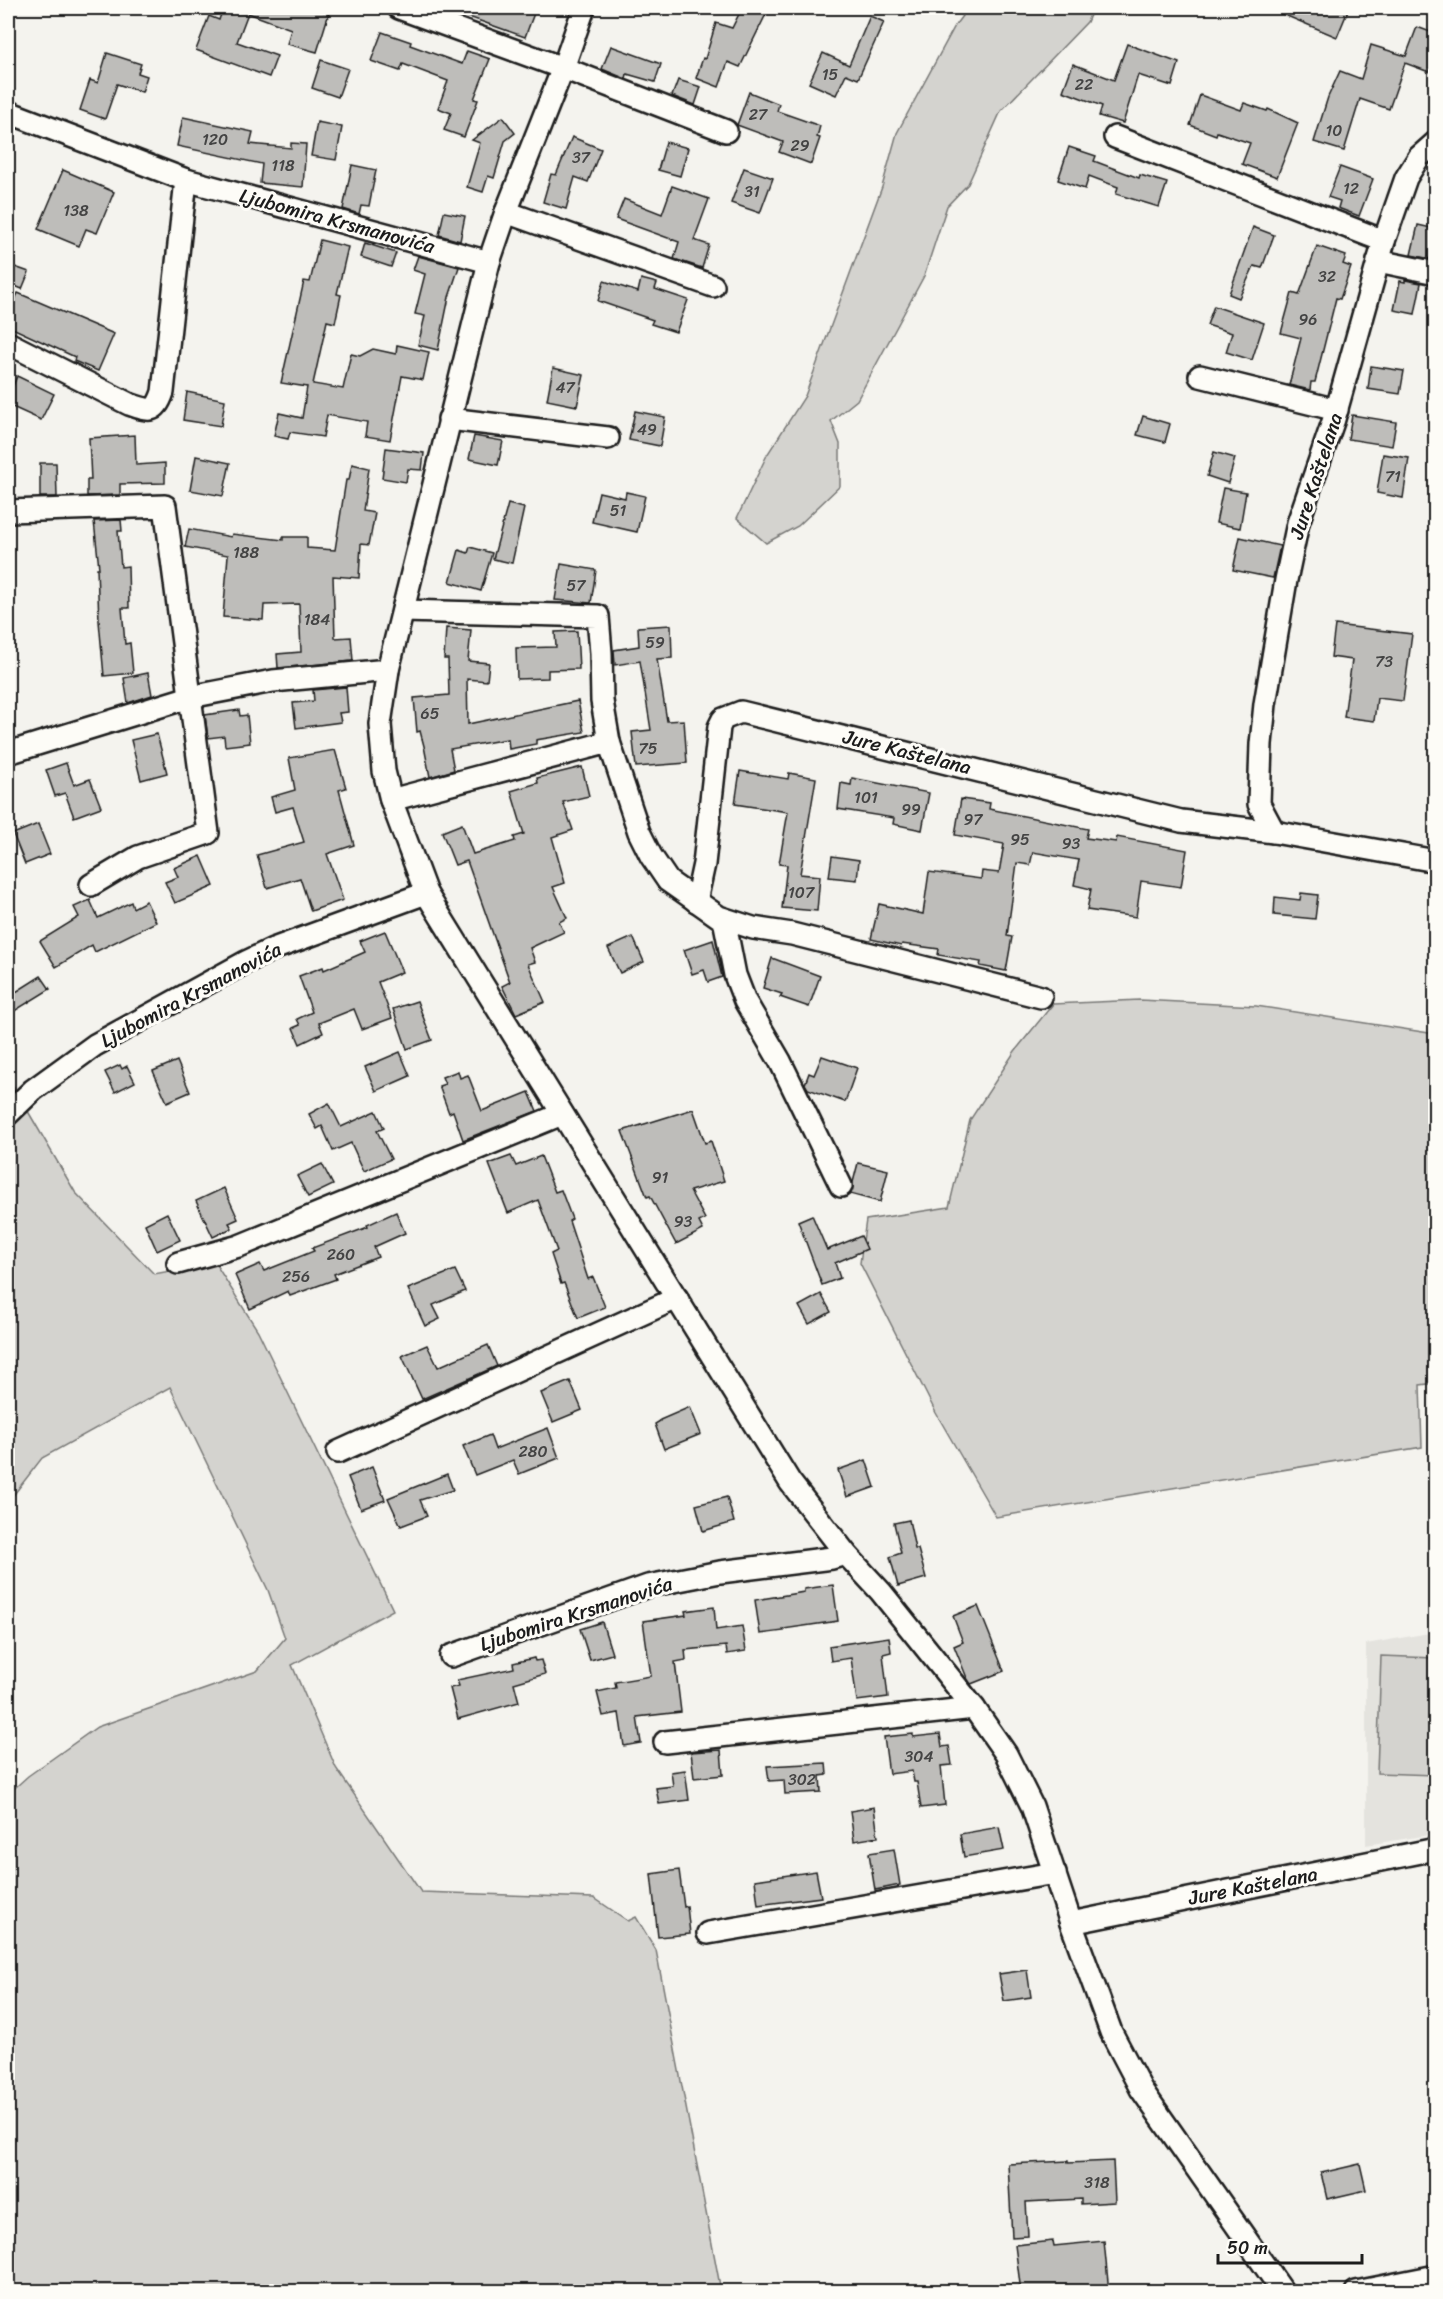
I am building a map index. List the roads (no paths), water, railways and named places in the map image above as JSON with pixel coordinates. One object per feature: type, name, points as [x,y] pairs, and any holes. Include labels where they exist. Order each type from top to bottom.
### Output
[{"type":"street","points":[[399,8],[726,131]]},
{"type":"street","points":[[584,8],[489,262],[388,670],[382,706],[381,744],[384,771],[392,800],[426,893],[779,1466],[846,1554],[881,1592],[974,1708],[1006,1754],[1032,1806],[1111,2032],[1141,2089],[1283,2292]]},
{"type":"street","name":"Ljubomira Krsmanovića","points":[[8,112],[186,180],[489,262]]},
{"type":"street","points":[[1115,138],[1384,241]]},
{"type":"street","name":"Jure Kaštelana","points":[[1259,804],[1265,704],[1298,523],[1337,410],[1384,241],[1411,168],[1419,157],[1436,142]]},
{"type":"street","points":[[8,343],[129,404],[149,410],[155,408],[160,403],[164,392],[186,180]]},
{"type":"street","points":[[506,212],[713,286]]},
{"type":"street","points":[[1378,261],[1436,273]]},
{"type":"street","points":[[1200,376],[1337,410]]},
{"type":"street","points":[[449,419],[608,438]]},
{"type":"street","points":[[8,511],[165,506],[208,833],[138,857],[91,885]]},
{"type":"street","points":[[403,611],[598,615],[602,653],[602,701],[609,742],[639,832],[651,856],[668,881],[724,919],[753,928],[792,934],[1041,997]]},
{"type":"street","points":[[8,753],[190,697],[273,681],[388,670]]},
{"type":"street","name":"Jure Kaštelana","points":[[696,902],[704,864],[719,727],[723,719],[741,712],[1181,821],[1274,832],[1436,861]]},
{"type":"street","points":[[392,800],[609,742]]},
{"type":"street","points":[[1237,828],[1259,804],[1274,832]]},
{"type":"street","name":"Ljubomira Krsmanovića","points":[[8,1114],[33,1090],[95,1045],[246,962],[273,949],[426,893]]},
{"type":"street","points":[[724,919],[735,975],[745,1001],[780,1061],[841,1186]]},
{"type":"street","points":[[178,1263],[239,1246],[562,1114]]},
{"type":"street","points":[[338,1452],[677,1298]]},
{"type":"street","name":"Ljubomira Krsmanovića","points":[[451,1656],[648,1586],[720,1572],[831,1558],[846,1554]]},
{"type":"street","points":[[665,1742],[974,1708]]},
{"type":"street","name":"Jure Kaštelana","points":[[1071,1923],[1436,1849]]},
{"type":"street","points":[[708,1933],[1055,1873]]},
{"type":"street","points":[[1356,2292],[1436,2276]]}]
